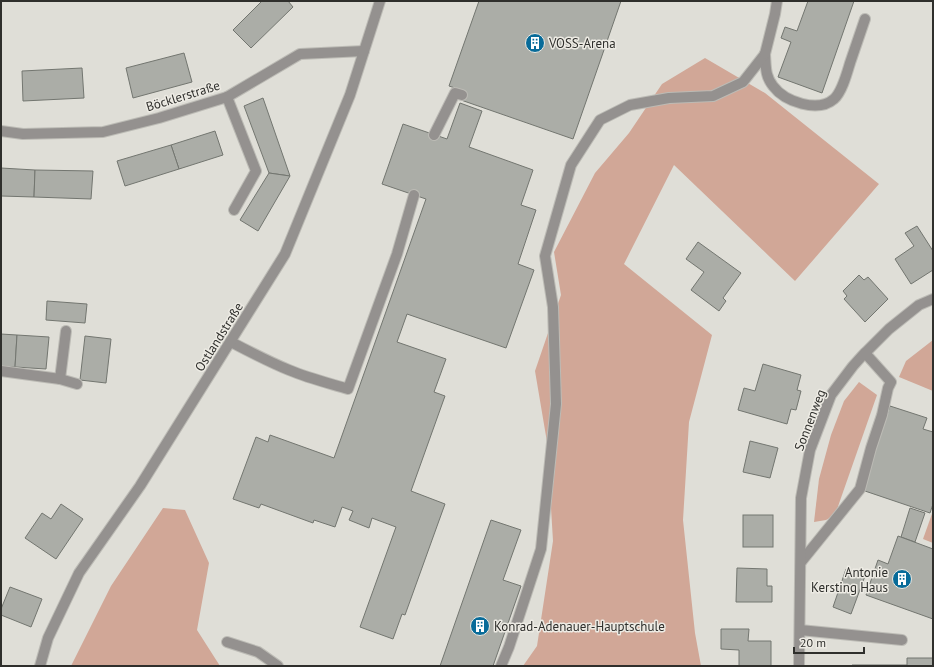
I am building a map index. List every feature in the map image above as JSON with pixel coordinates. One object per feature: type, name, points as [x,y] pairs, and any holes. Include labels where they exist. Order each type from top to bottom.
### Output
[{"type":"street","name":"Ostlandstraße","points":[[40,666],[48,638],[79,574],[140,486],[285,254],[350,95],[380,1]]},
{"type":"street","points":[[777,1],[765,54],[766,72],[774,87],[785,97],[796,102],[809,105],[824,105],[834,99],[842,87],[864,19]]},
{"type":"street","name":"Böcklerstraße","points":[[1,131],[23,134],[103,132],[159,118],[227,97],[300,54],[364,51]]},
{"type":"street","points":[[501,666],[542,548],[556,404],[553,307],[545,256],[571,165],[600,120],[630,104],[669,98],[713,96],[743,82],[765,54]]},
{"type":"street","points":[[434,135],[455,93],[462,95]]},
{"type":"street","points":[[227,97],[256,171],[234,210]]},
{"type":"street","points":[[231,342],[291,371],[326,383],[348,388],[397,254],[414,195]]},
{"type":"street","name":"Sonnenweg","points":[[799,666],[801,498],[810,450],[831,395],[853,366],[889,329],[919,306],[933,298]]},
{"type":"street","points":[[60,379],[66,332]]},
{"type":"street","points":[[801,562],[860,489],[882,415],[888,388],[891,382],[864,353]]},
{"type":"street","points":[[1,371],[60,379],[77,384]]},
{"type":"street","points":[[800,630],[902,640]]},
{"type":"street","points":[[227,642],[258,652],[278,666]]},
{"type":"shaded area","points":[[705,58],[765,93],[879,184],[795,281],[674,165],[624,264],[712,335],[689,422],[683,520],[695,633],[701,666],[523,666],[537,646],[553,541],[547,442],[535,371],[561,295],[554,252],[595,173],[629,133],[662,84]]},
{"type":"shaded area","points":[[933,340],[933,391],[899,377],[906,361]]},
{"type":"shaded area","points":[[859,382],[877,395],[835,515],[826,520],[814,522],[819,479],[831,435],[844,401]]},
{"type":"shaded area","points":[[163,508],[185,510],[209,563],[197,630],[220,666],[71,666],[111,586]]},
{"type":"shaded area","points":[[933,511],[933,543],[923,539]]},
{"type":"building","points":[[262,1],[288,1],[293,7],[251,48],[233,30]]},
{"type":"building","name":"VOSS-Arena","points":[[479,1],[621,1],[573,139],[461,100],[464,91],[449,86]]},
{"type":"building","points":[[808,1],[854,1],[822,93],[778,77],[791,42],[781,38],[785,27],[797,31]]},
{"type":"building","points":[[184,53],[192,82],[133,98],[126,68]]},
{"type":"building","points":[[82,68],[84,98],[23,101],[22,71]]},
{"type":"building","points":[[263,98],[290,176],[269,173],[244,106]]},
{"type":"building","points":[[460,103],[482,111],[469,147],[533,170],[521,205],[536,210],[518,264],[534,270],[506,348],[407,314],[397,342],[446,359],[434,392],[445,396],[411,491],[445,504],[405,615],[402,614],[393,639],[360,627],[396,527],[372,518],[369,528],[349,520],[353,511],[342,507],[335,527],[314,520],[313,523],[261,504],[259,508],[233,499],[256,437],[268,442],[270,435],[334,458],[426,199],[382,184],[403,124],[447,139]]},
{"type":"building","points":[[215,131],[223,155],[179,169],[171,145]]},
{"type":"building","points":[[171,145],[179,169],[125,186],[117,161]]},
{"type":"building","points":[[1,168],[35,170],[34,197],[1,196]]},
{"type":"building","points":[[35,170],[93,171],[91,199],[34,197]]},
{"type":"building","points":[[269,173],[290,176],[258,231],[240,220]]},
{"type":"building","points":[[917,226],[933,251],[933,270],[911,284],[895,259],[914,246],[905,233]]},
{"type":"building","points":[[698,242],[741,273],[723,298],[726,301],[719,311],[691,290],[704,272],[686,259]]},
{"type":"building","points":[[859,275],[864,280],[868,277],[888,299],[865,322],[844,299],[847,296],[843,291]]},
{"type":"building","points":[[47,301],[87,304],[85,323],[46,320]]},
{"type":"building","points":[[1,334],[17,335],[15,367],[1,366]]},
{"type":"building","points":[[17,335],[49,337],[46,369],[15,367]]},
{"type":"building","points":[[85,336],[111,339],[106,383],[80,380]]},
{"type":"building","points":[[763,364],[801,375],[797,390],[801,391],[796,410],[791,409],[787,424],[738,410],[744,388],[755,391]]},
{"type":"building","points":[[890,406],[927,418],[923,429],[933,432],[933,504],[930,513],[862,490]]},
{"type":"building","points":[[750,441],[778,448],[770,478],[743,472]]},
{"type":"building","points":[[61,504],[83,519],[56,559],[25,538],[42,513],[51,519]]},
{"type":"building","points":[[910,508],[925,513],[915,542],[901,537]]},
{"type":"building","points":[[743,515],[773,515],[773,547],[743,547]]},
{"type":"building","name":"Konrad-Adenauer-Hauptschule","points":[[491,520],[521,530],[503,580],[521,586],[493,666],[440,666]]},
{"type":"building","name":"Antonie Kersting Haus","points":[[898,536],[933,549],[933,619],[866,595],[878,560],[888,564]]},
{"type":"building","points":[[737,568],[767,569],[767,586],[772,586],[772,602],[736,602]]},
{"type":"building","points":[[846,569],[865,576],[851,614],[833,607]]},
{"type":"building","points":[[10,587],[42,599],[31,627],[1,615],[1,609]]},
{"type":"building","points":[[721,629],[749,629],[748,641],[771,641],[771,666],[739,666],[739,650],[721,649]]},
{"type":"building","points":[[907,658],[933,658],[933,666],[852,665],[907,665]]},
{"type":"place","name":"VOSS-Arena","points":[[535,43]]},
{"type":"place","name":"Antonie Kersting Haus","points":[[902,579]]},
{"type":"place","name":"Konrad-Adenauer-Hauptschule","points":[[480,626]]}]
